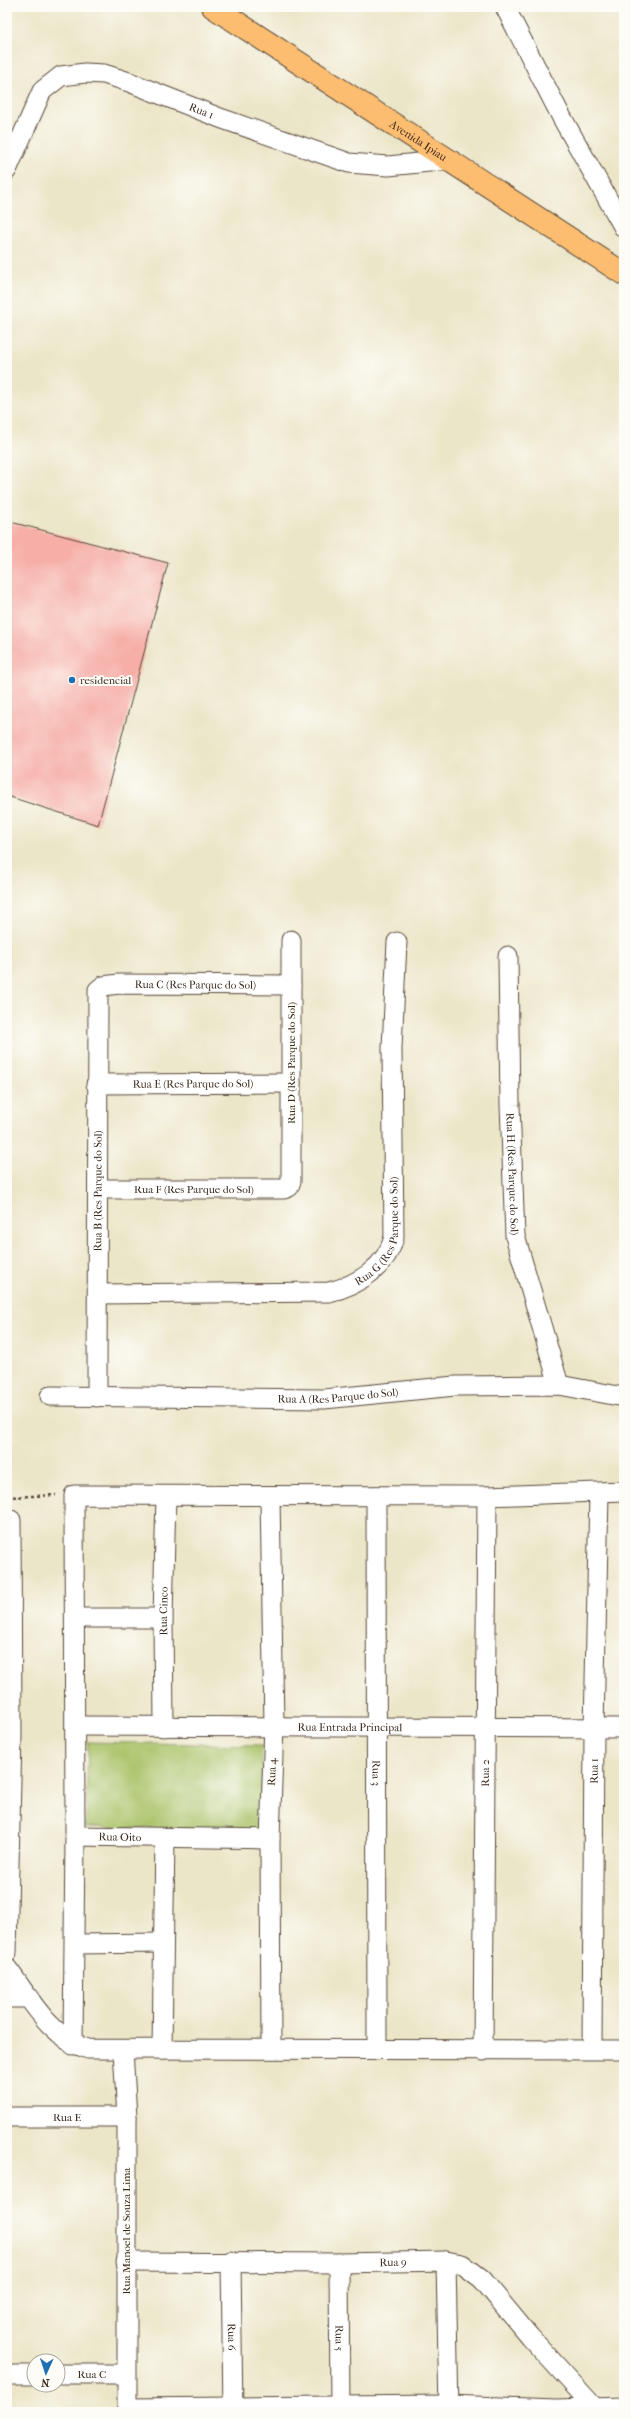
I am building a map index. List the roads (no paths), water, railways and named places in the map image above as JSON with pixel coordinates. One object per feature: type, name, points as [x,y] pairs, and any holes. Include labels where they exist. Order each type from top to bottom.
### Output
[{"type":"main road","name":"Avenida Ipiau","points":[[212,7],[624,274]]},
{"type":"street","points":[[505,7],[561,116],[624,228]]},
{"type":"street","name":"Rua 1","points":[[7,170],[42,91],[61,76],[85,73],[104,74],[129,82],[220,118],[349,163],[388,166],[450,160]]},
{"type":"street","name":"Rua D (Res Parque do Sol)","points":[[289,1187],[291,1181],[291,940]]},
{"type":"street","name":"Rua G (Res Parque do Sol)","points":[[98,1294],[329,1292],[356,1283],[385,1259],[394,1236],[392,1048],[396,942]]},
{"type":"street","name":"Rua H (Res Parque do Sol)","points":[[508,956],[510,1135],[515,1236],[559,1385]]},
{"type":"street","name":"Rua C (Res Parque do Sol)","points":[[101,987],[119,984],[291,985]]},
{"type":"street","name":"Rua B (Res Parque do Sol)","points":[[97,1397],[98,1188],[96,1084],[97,994],[101,987]]},
{"type":"street","name":"Rua E (Res Parque do Sol)","points":[[96,1084],[291,1083]]},
{"type":"street","name":"Rua F (Res Parque do Sol)","points":[[98,1188],[284,1189],[289,1187]]},
{"type":"street","name":"Rua A (Res Parque do Sol)","points":[[50,1396],[324,1399],[455,1386],[559,1385],[624,1396]]},
{"type":"street","points":[[73,2045],[76,1836],[76,1618],[74,1495],[270,1497],[487,1496],[624,1491]]},
{"type":"street","name":"Rua 1","points":[[592,2049],[594,1728],[599,1493]]},
{"type":"street","name":"Rua Cinco","points":[[164,1727],[163,1618],[166,1496]]},
{"type":"street","name":"Rua 3","points":[[376,1496],[377,2050]]},
{"type":"street","name":"Rua 2","points":[[483,2051],[487,1496]]},
{"type":"street","name":"Rua 4","points":[[270,1497],[274,1725],[270,1839],[271,2048]]},
{"type":"street","points":[[7,1953],[11,1520]]},
{"type":"street","points":[[76,1618],[163,1618]]},
{"type":"street","name":"Rua Entrada Principal","points":[[75,1726],[164,1727],[274,1725],[624,1728]]},
{"type":"street","name":"Rua Oito","points":[[76,1836],[270,1839]]},
{"type":"street","points":[[162,2049],[165,1838]]},
{"type":"street","points":[[75,1944],[163,1943]]},
{"type":"street","points":[[7,1968],[52,2028],[73,2045],[100,2051],[271,2048],[483,2051],[592,2049],[624,2050]]},
{"type":"street","points":[[7,1998],[30,1998]]},
{"type":"street","name":"Rua Manoel de Souza Lima","points":[[122,2050],[127,2117],[125,2374],[127,2410]]},
{"type":"street","name":"Rua E","points":[[7,2117],[127,2117]]},
{"type":"street","name":"Rua 9","points":[[126,2262],[231,2261],[339,2263],[446,2261],[462,2264],[482,2279],[530,2336],[595,2408]]},
{"type":"street","name":"Rua 6","points":[[231,2261],[233,2410]]},
{"type":"street","points":[[446,2261],[449,2409]]},
{"type":"street","name":"Rua 5","points":[[339,2263],[340,2410]]},
{"type":"street","name":"Rua C","points":[[66,2374],[125,2374]]},
{"type":"street","points":[[7,2375],[26,2375]]},
{"type":"street","points":[[127,2410],[449,2409],[556,2411],[624,2407]]},
{"type":"place","name":"residencial","points":[[72,680]]}]
